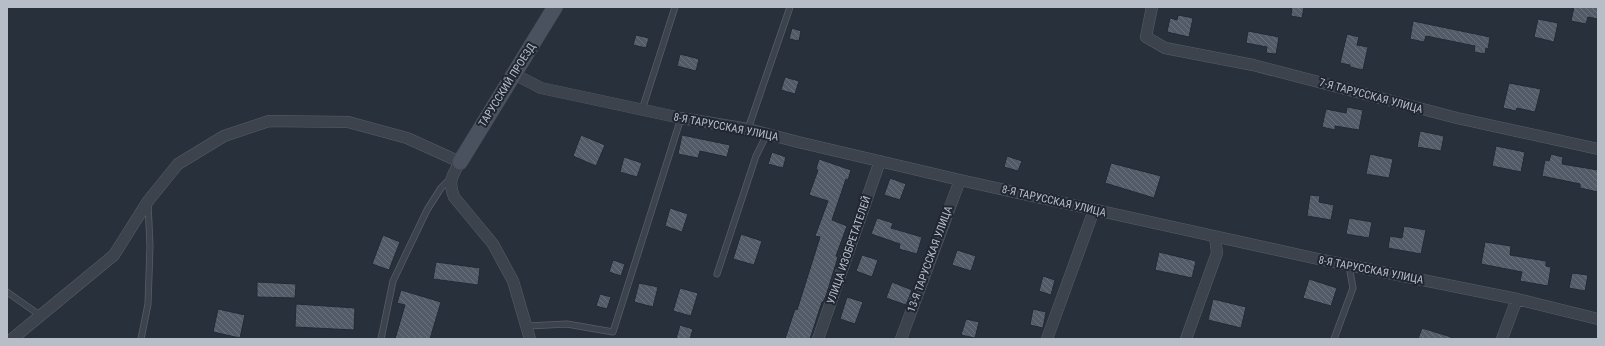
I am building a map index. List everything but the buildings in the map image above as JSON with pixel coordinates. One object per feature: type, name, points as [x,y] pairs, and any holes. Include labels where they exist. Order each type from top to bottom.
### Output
[{"type":"street","name":"ТАРУССКИЙ ПРОЕЗД","points":[[460,162],[555,7]]},
{"type":"street","name":"7-Я ТАРУССКАЯ УЛИЦА","points":[[1152,7],[1146,37],[1165,48],[1253,65],[1457,118],[1598,149]]},
{"type":"street","name":"8-Я ТАРУССКАЯ УЛИЦА","points":[[514,74],[541,88],[681,118],[748,129],[960,180],[1094,210],[1349,266],[1517,299],[1598,319]]},
{"type":"street","points":[[12,339],[114,255],[148,200],[178,164],[224,136],[269,121],[348,122],[407,138],[460,162],[452,177],[450,187],[454,197],[493,244],[513,281],[528,326],[530,339]]},
{"type":"street","name":"УЛИЦА ИЗОБРЕТАТЕЛЕЙ","points":[[818,339],[880,161]]},
{"type":"street","name":"13-Я ТАРУССКАЯ УЛИЦА","points":[[901,339],[960,180]]},
{"type":"street","points":[[1047,339],[1094,210]]},
{"type":"street","points":[[1186,339],[1217,253],[1215,237]]},
{"type":"street","points":[[1502,339],[1517,299]]},
{"type":"lane","points":[[642,110],[675,7]]},
{"type":"lane","points":[[748,129],[790,7]]},
{"type":"lane","points":[[528,326],[567,324],[613,332],[681,118]]},
{"type":"lane","points":[[717,274],[756,156],[767,134]]},
{"type":"lane","points":[[381,339],[393,281],[427,210],[441,188],[452,177]]},
{"type":"lane","points":[[141,339],[148,304],[150,246],[148,200]]},
{"type":"lane","points":[[1334,339],[1352,288],[1349,266]]},
{"type":"lane","points":[[7,292],[41,316]]}]
